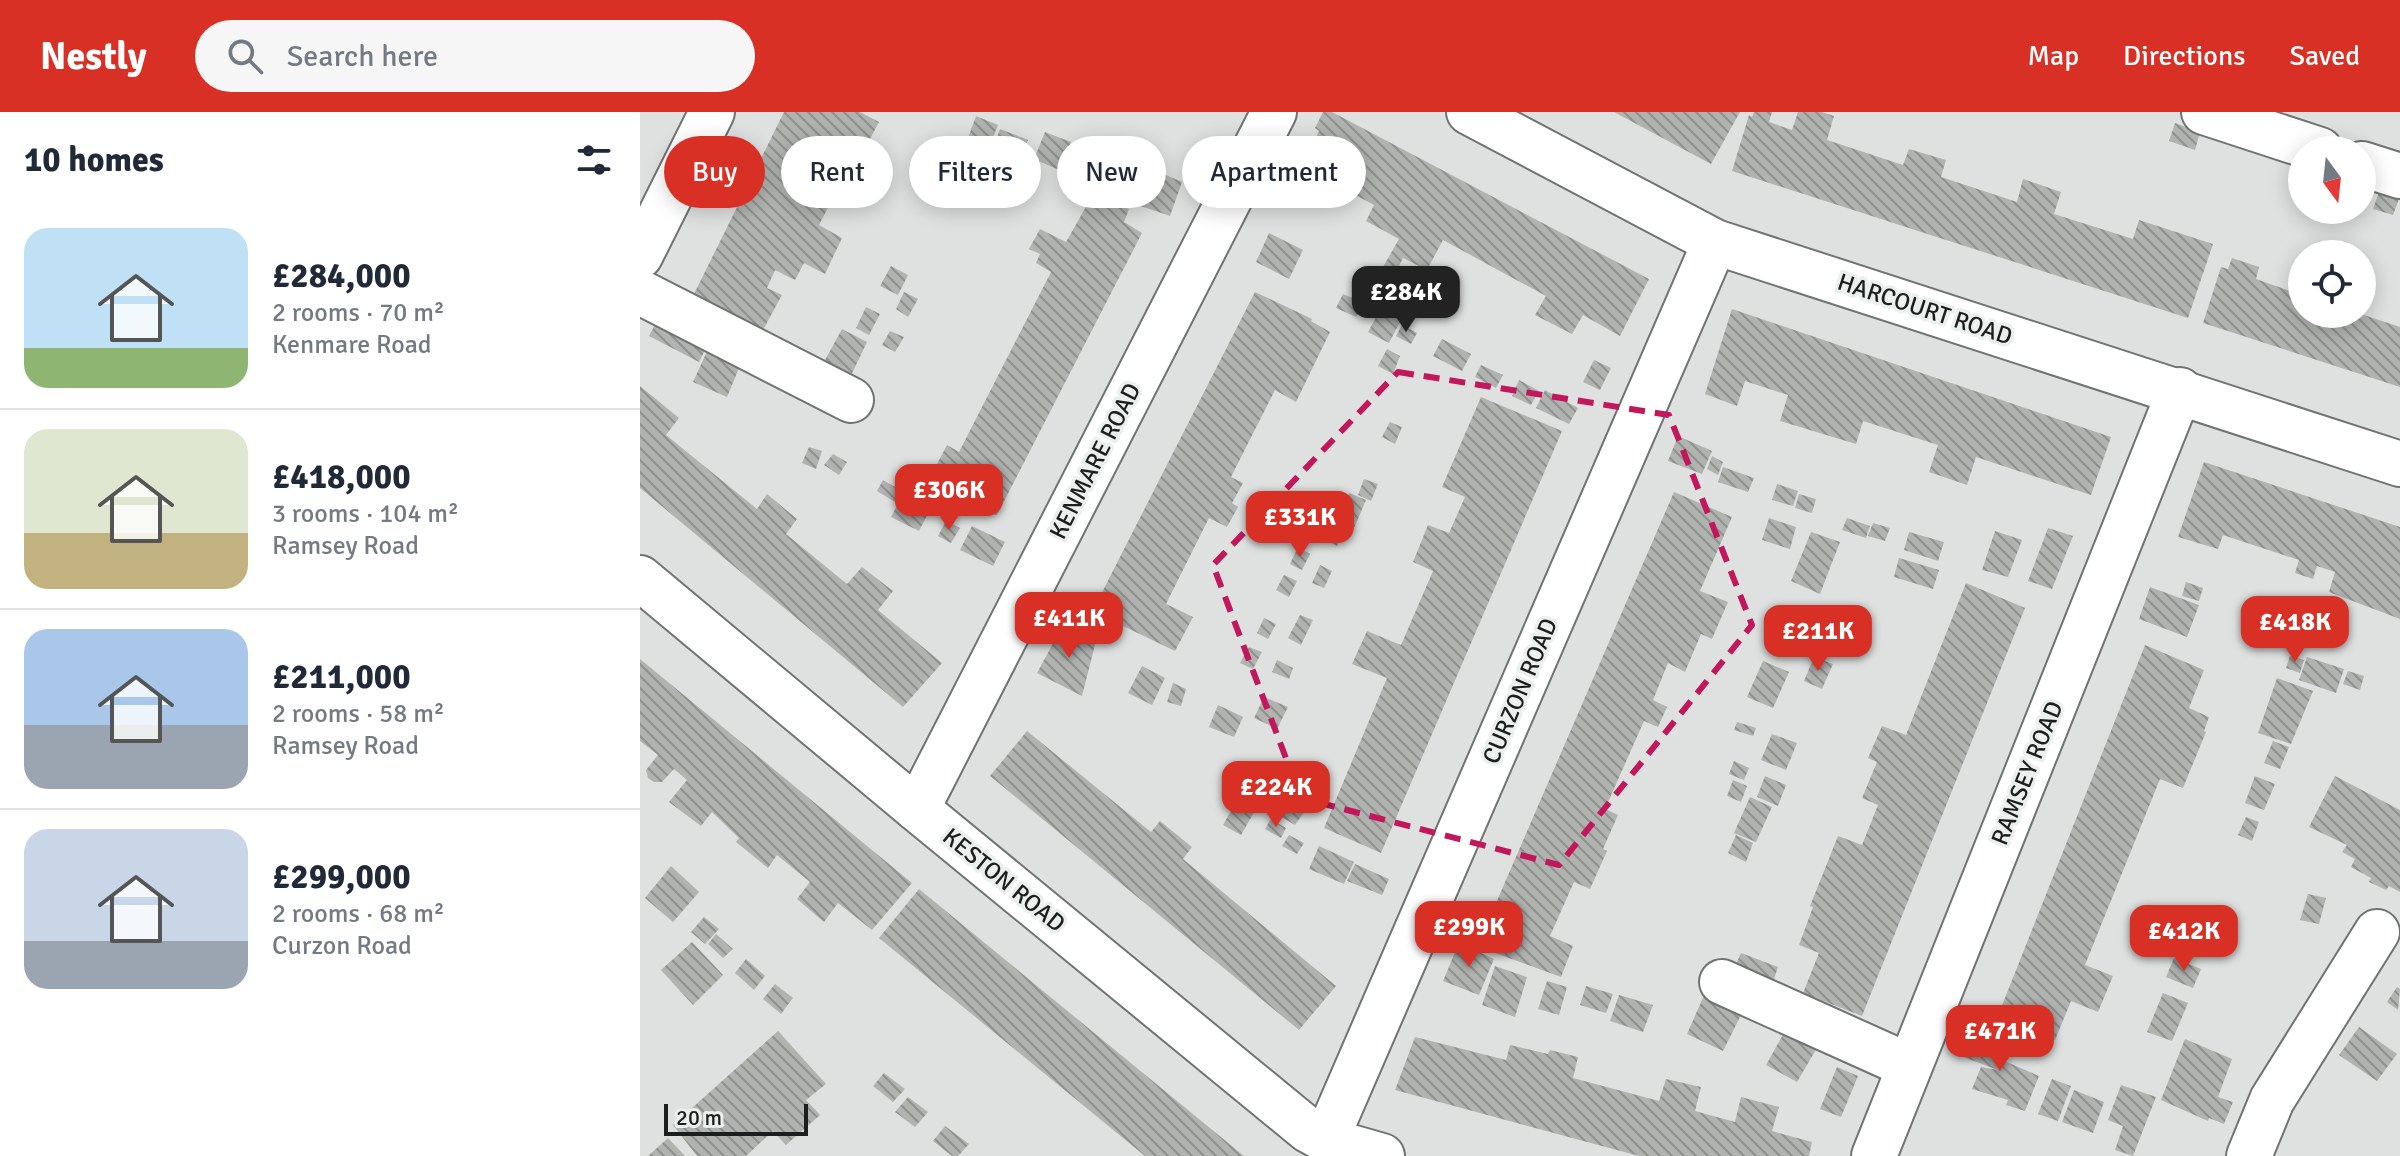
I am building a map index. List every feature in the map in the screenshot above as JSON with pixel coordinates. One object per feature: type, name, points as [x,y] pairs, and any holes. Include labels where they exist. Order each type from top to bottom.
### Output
[{"type":"street","points":[[640,256],[712,112]]},
{"type":"street","name":"KENMARE ROAD","points":[[917,809],[1274,112]]},
{"type":"street","name":"HARCOURT ROAD","points":[[1469,112],[1715,242],[2180,390],[2400,464]]},
{"type":"street","points":[[2204,112],[2288,140]]},
{"type":"street","points":[[2376,168],[2400,176]]},
{"type":"street","name":"CURZON ROAD","points":[[1326,1140],[1715,242]]},
{"type":"street","points":[[640,292],[851,400]]},
{"type":"street","name":"RAMSEY ROAD","points":[[1874,1156],[2180,390]]},
{"type":"street","name":"KESTON ROAD","points":[[640,578],[1308,1130],[1326,1140],[1382,1156]]},
{"type":"street","points":[[2249,1156],[2272,1100],[2377,932]]},
{"type":"street","points":[[1722,982],[1909,1066]]},
{"type":"highlighted area","points":[[1398,372],[1669,415],[1752,625],[1559,865],[1301,798],[1213,565]]},
{"type":"building","points":[[784,112],[860,112],[879,122],[872,136],[781,136],[781,208],[828,208],[819,225],[842,238],[825,274],[804,263],[795,280],[775,270],[767,288],[782,295],[763,330],[693,296],[737,208],[765,208],[765,150]]},
{"type":"building","points":[[1323,112],[1332,112],[1649,279],[1620,336],[1583,315],[1572,334],[1535,315],[1546,296],[1443,240],[1427,270],[1403,258],[1395,274],[1383,267],[1399,239],[1366,221],[1374,205],[1366,201],[1366,136],[1317,136],[1319,131],[1315,128]]},
{"type":"building","points":[[1614,112],[1740,112],[1711,164]]},
{"type":"building","points":[[1754,112],[1772,112],[1769,122],[1792,130],[1798,112],[1822,112],[1834,116],[1827,140],[1903,165],[1909,149],[1946,160],[1941,177],[2017,202],[2023,179],[2061,192],[2054,214],[2133,239],[2139,220],[2213,244],[2188,318],[1732,171],[1749,115],[1752,117]]},
{"type":"building","points":[[976,116],[998,125],[994,136],[969,136]]},
{"type":"building","points":[[2175,123],[2200,132],[2195,150],[2169,141]]},
{"type":"building","points":[[1000,129],[1018,136],[998,136]]},
{"type":"building","points":[[1045,132],[1057,137],[1057,169],[1041,162],[1041,142]]},
{"type":"building","points":[[1166,175],[1182,182],[1170,216],[1147,208],[1166,208]]},
{"type":"building","points":[[2379,192],[2399,199],[2393,215],[2376,210]]},
{"type":"building","points":[[1085,208],[1129,209],[1124,222],[1142,233],[997,515],[992,514],[928,481],[947,445],[959,452],[1051,272],[1036,263],[1040,254],[1029,249],[1040,229],[1066,242]]},
{"type":"building","points":[[1269,233],[1303,250],[1289,279],[1256,262]]},
{"type":"building","points":[[2232,258],[2259,267],[2256,279],[2288,290],[2288,328],[2376,328],[2376,319],[2400,327],[2400,387],[2203,323],[2221,267],[2228,269]]},
{"type":"building","points":[[891,266],[908,275],[898,295],[880,286]]},
{"type":"building","points":[[904,292],[918,299],[908,317],[896,309]]},
{"type":"building","points":[[1255,292],[1312,319],[1330,332],[1296,402],[1275,390],[1231,477],[1243,483],[1232,503],[1238,507],[1227,527],[1209,518],[1166,604],[1193,617],[1175,651],[1096,613],[1094,608]]},
{"type":"building","points":[[1343,294],[1364,303],[1356,317],[1336,308]]},
{"type":"building","points":[[866,307],[880,314],[869,335],[856,328]]},
{"type":"building","points":[[1381,308],[1402,318],[1389,343],[1368,332]]},
{"type":"building","points":[[1732,309],[2111,437],[2091,495],[1976,457],[1967,485],[1929,472],[1938,445],[1863,421],[1856,444],[1780,421],[1788,395],[1745,381],[1737,406],[1705,394]]},
{"type":"building","points":[[663,310],[712,336],[699,362],[649,336]]},
{"type":"building","points":[[1402,325],[1417,333],[1411,344],[1396,336]]},
{"type":"building","points":[[842,329],[867,342],[846,386],[819,371]]},
{"type":"building","points":[[890,331],[904,337],[895,352],[882,345]]},
{"type":"building","points":[[1442,339],[1471,354],[1462,371],[1433,356]]},
{"type":"building","points":[[709,347],[742,361],[727,397],[693,382]]},
{"type":"building","points":[[1387,349],[1400,356],[1393,374],[1378,366]]},
{"type":"building","points":[[1594,360],[1611,368],[1600,390],[1583,382]]},
{"type":"building","points":[[1481,365],[1503,375],[1496,388],[1475,377]]},
{"type":"building","points":[[1519,380],[1539,391],[1531,405],[1512,396]]},
{"type":"building","points":[[640,386],[679,418],[666,435],[757,509],[767,494],[797,519],[786,534],[847,584],[862,567],[893,591],[878,610],[942,663],[903,707],[640,488]]},
{"type":"building","points":[[1545,390],[1578,408],[1569,424],[1536,408]]},
{"type":"building","points":[[1481,397],[1562,431],[1381,853],[1324,828],[1387,678],[1352,664],[1367,631],[1401,645],[1433,571],[1413,562],[1428,525],[1449,533],[1465,497],[1442,487]]},
{"type":"building","points":[[1390,422],[1402,427],[1395,444],[1382,437]]},
{"type":"building","points":[[1678,436],[1712,451],[1702,474],[1668,461]]},
{"type":"building","points":[[809,447],[822,451],[816,469],[802,463]]},
{"type":"building","points":[[833,454],[847,462],[839,475],[824,465]]},
{"type":"building","points":[[1712,456],[1723,462],[1718,475],[1707,469]]},
{"type":"building","points":[[2204,462],[2400,527],[2400,619],[2329,592],[2335,572],[2317,566],[2313,579],[2295,573],[2299,560],[2223,535],[2218,549],[2178,537]]},
{"type":"building","points":[[1723,467],[1754,478],[1748,492],[1718,482]]},
{"type":"building","points":[[1364,479],[1378,484],[1371,501],[1358,495]]},
{"type":"building","points":[[883,480],[902,491],[895,502],[877,491]]},
{"type":"building","points":[[1777,484],[1798,491],[1793,506],[1772,500]]},
{"type":"building","points":[[906,489],[933,504],[919,531],[891,517]]},
{"type":"building","points":[[1674,492],[1732,517],[1700,591],[1728,602],[1712,639],[1701,634],[1685,672],[1668,663],[1653,700],[1667,707],[1658,727],[1644,721],[1605,809],[1618,815],[1603,849],[1607,851],[1590,889],[1574,882],[1550,936],[1573,946],[1561,977],[1487,950],[1492,938],[1483,933]]},
{"type":"building","points":[[1349,493],[1366,500],[1351,535],[1335,527]]},
{"type":"building","points":[[1799,494],[1816,499],[1812,513],[1795,508]]},
{"type":"building","points":[[1320,504],[1337,513],[1328,530],[1311,522]]},
{"type":"building","points":[[1769,518],[1796,527],[1790,549],[1762,540]]},
{"type":"building","points":[[1847,518],[1870,526],[1866,538],[1842,530]]},
{"type":"building","points":[[946,521],[960,528],[951,543],[938,536]]},
{"type":"building","points":[[1873,523],[1890,528],[1885,541],[1868,536]]},
{"type":"building","points":[[972,526],[1005,542],[993,566],[960,550]]},
{"type":"building","points":[[1332,527],[1342,532],[1337,546],[1327,541]]},
{"type":"building","points":[[2048,528],[2073,536],[2052,589],[2028,581]]},
{"type":"building","points":[[1995,531],[2022,540],[2008,577],[1982,570]]},
{"type":"building","points":[[1811,532],[1840,542],[1820,594],[1791,581]]},
{"type":"building","points":[[1909,532],[1944,542],[1938,561],[1904,550]]},
{"type":"building","points":[[1298,547],[1310,554],[1302,570],[1290,564]]},
{"type":"building","points":[[1899,558],[1939,570],[1933,589],[1894,577]]},
{"type":"building","points":[[1320,565],[1332,571],[1324,588],[1312,583]]},
{"type":"building","points":[[1284,575],[1297,581],[1289,597],[1276,590]]},
{"type":"building","points":[[2186,582],[2203,588],[2199,601],[2182,596]]},
{"type":"building","points":[[1966,583],[2025,608],[1862,1016],[1803,993],[1819,953],[1799,945],[1813,907],[1810,906],[1838,836],[1862,845],[1878,805],[1862,798],[1877,762],[1868,758],[1882,726],[1906,735]]},
{"type":"building","points":[[2150,587],[2199,605],[2187,637],[2139,619]]},
{"type":"building","points":[[1300,615],[1313,620],[1301,645],[1288,638]]},
{"type":"building","points":[[1264,618],[1276,624],[1268,639],[1257,633]]},
{"type":"building","points":[[1063,625],[1096,641],[1082,696],[1037,673]]},
{"type":"building","points":[[1785,627],[1801,633],[1794,649],[1779,641]]},
{"type":"building","points":[[2145,645],[2204,670],[2189,708],[2209,717],[2206,732],[2183,788],[2160,779],[2085,965],[2113,976],[2098,1012],[2071,1001],[2055,1040],[1997,1018]]},
{"type":"building","points":[[1249,647],[1262,652],[1253,669],[1240,663]]},
{"type":"building","points":[[2290,656],[2304,660],[2300,673],[2286,668]]},
{"type":"building","points":[[1814,657],[1833,664],[1822,689],[1804,681]]},
{"type":"building","points":[[2307,657],[2344,669],[2336,693],[2299,680]]},
{"type":"building","points":[[640,659],[912,883],[872,930],[838,903],[824,922],[797,899],[810,882],[777,855],[768,868],[736,842],[739,838],[712,812],[701,826],[669,802],[687,780],[674,769],[662,782],[648,778],[646,770],[658,755],[640,741]]},
{"type":"building","points":[[1277,660],[1293,668],[1289,679],[1272,672]]},
{"type":"building","points":[[1763,661],[1789,672],[1773,708],[1747,697]]},
{"type":"building","points":[[1142,666],[1165,678],[1152,705],[1128,693]]},
{"type":"building","points":[[2348,671],[2364,676],[2360,690],[2343,684]]},
{"type":"building","points":[[2277,678],[2313,691],[2291,744],[2258,733]]},
{"type":"building","points":[[1173,683],[1186,689],[1181,706],[1167,702]]},
{"type":"building","points":[[1264,697],[1288,707],[1277,729],[1254,718]]},
{"type":"building","points":[[1218,705],[1243,717],[1234,737],[1209,727]]},
{"type":"building","points":[[1737,722],[1756,728],[1753,736],[1734,730]]},
{"type":"building","points":[[1027,731],[1151,832],[1160,821],[1192,847],[1183,859],[1336,986],[1299,1030],[990,776]]},
{"type":"building","points":[[1772,734],[1797,743],[1786,770],[1761,760]]},
{"type":"building","points":[[2273,741],[2289,747],[2280,769],[2264,763]]},
{"type":"building","points":[[1734,761],[1749,768],[1744,780],[1729,774]]},
{"type":"building","points":[[1765,776],[1786,785],[1778,806],[1757,797]]},
{"type":"building","points":[[2255,776],[2275,784],[2264,810],[2245,803]]},
{"type":"building","points":[[2335,776],[2400,810],[2400,892],[2369,882],[2371,878],[2351,867],[2355,859],[2342,852],[2347,845],[2309,827]]},
{"type":"building","points":[[1733,780],[1747,786],[1741,802],[1727,796]]},
{"type":"building","points":[[1276,789],[1307,808],[1295,825],[1264,807]]},
{"type":"building","points":[[1750,797],[1772,807],[1756,842],[1734,833]]},
{"type":"building","points":[[1238,798],[1256,809],[1241,835],[1223,825]]},
{"type":"building","points":[[2246,817],[2259,822],[2252,841],[2238,835]]},
{"type":"building","points":[[1271,819],[1286,828],[1281,838],[1265,829]]},
{"type":"building","points":[[1289,835],[1304,843],[1297,854],[1282,846]]},
{"type":"building","points":[[1736,835],[1753,843],[1746,862],[1728,853]]},
{"type":"building","points":[[1319,846],[1354,862],[1344,884],[1309,869]]},
{"type":"building","points":[[1355,864],[1389,879],[1382,895],[1347,881]]},
{"type":"building","points":[[671,866],[699,892],[673,922],[645,898]]},
{"type":"building","points":[[919,889],[1244,1156],[1145,1156],[879,938]]},
{"type":"building","points":[[2308,894],[2326,898],[2319,924],[2300,920]]},
{"type":"building","points":[[704,917],[719,929],[705,944],[691,932]]},
{"type":"building","points":[[716,934],[733,949],[723,958],[708,944]]},
{"type":"building","points":[[2183,936],[2195,941],[2189,958],[2176,953]]},
{"type":"building","points":[[692,942],[723,975],[693,1005],[661,970]]},
{"type":"building","points":[[1459,943],[1494,959],[1479,995],[1443,981]]},
{"type":"building","points":[[1741,953],[1778,967],[1771,988],[1732,973]]},
{"type":"building","points":[[2174,958],[2201,969],[2193,988],[2166,977]]},
{"type":"building","points":[[746,959],[765,976],[754,990],[735,973]]},
{"type":"building","points":[[1495,966],[1527,977],[1515,1017],[1482,1005]]},
{"type":"building","points":[[1547,981],[1567,987],[1559,1015],[1538,1009]]},
{"type":"building","points":[[775,984],[793,998],[781,1014],[763,999]]},
{"type":"building","points":[[1586,986],[1613,994],[1606,1013],[1580,1005]]},
{"type":"building","points":[[2397,987],[2400,989],[2398,1010],[2387,1002]]},
{"type":"building","points":[[1706,991],[1745,1007],[1723,1051],[1687,1034]]},
{"type":"building","points":[[2163,993],[2188,1003],[2172,1041],[2147,1032]]},
{"type":"building","points":[[1619,995],[1653,1005],[1643,1032],[1610,1021]]},
{"type":"building","points":[[1789,1024],[1821,1041],[1797,1082],[1766,1065]]},
{"type":"building","points":[[2359,1027],[2397,1054],[2377,1081],[2339,1055]]},
{"type":"building","points":[[778,1031],[826,1084],[806,1100],[820,1115],[786,1145],[773,1131],[746,1156],[697,1156],[673,1125]]},
{"type":"building","points":[[1970,1033],[2006,1047],[2002,1060],[2039,1076],[2025,1111],[2006,1105],[2008,1100],[1972,1089],[1981,1067],[1998,1070],[1961,1056]]},
{"type":"building","points":[[1415,1037],[1506,1060],[1510,1045],[1578,1057],[1573,1078],[1659,1101],[1666,1079],[1701,1087],[1695,1111],[1735,1122],[1741,1097],[1779,1107],[1772,1131],[1812,1142],[1809,1156],[1639,1156],[1395,1090]]},
{"type":"building","points":[[2185,1039],[2232,1059],[2218,1097],[2233,1102],[2224,1124],[2209,1118],[2208,1121],[2161,1100]]},
{"type":"building","points":[[1837,1067],[1858,1076],[1841,1117],[1820,1109]]},
{"type":"building","points":[[884,1073],[905,1089],[893,1102],[873,1086]]},
{"type":"building","points":[[2052,1079],[2071,1086],[2058,1121],[2038,1114]]},
{"type":"building","points":[[2121,1085],[2156,1097],[2133,1156],[2115,1150],[2123,1126],[2108,1120]]},
{"type":"building","points":[[2074,1090],[2104,1102],[2093,1133],[2062,1122]]},
{"type":"building","points":[[908,1097],[928,1112],[915,1127],[895,1112]]},
{"type":"building","points":[[945,1126],[969,1144],[958,1156],[952,1156],[933,1141]]},
{"type":"building","points":[[668,1138],[685,1156],[648,1156]]}]
